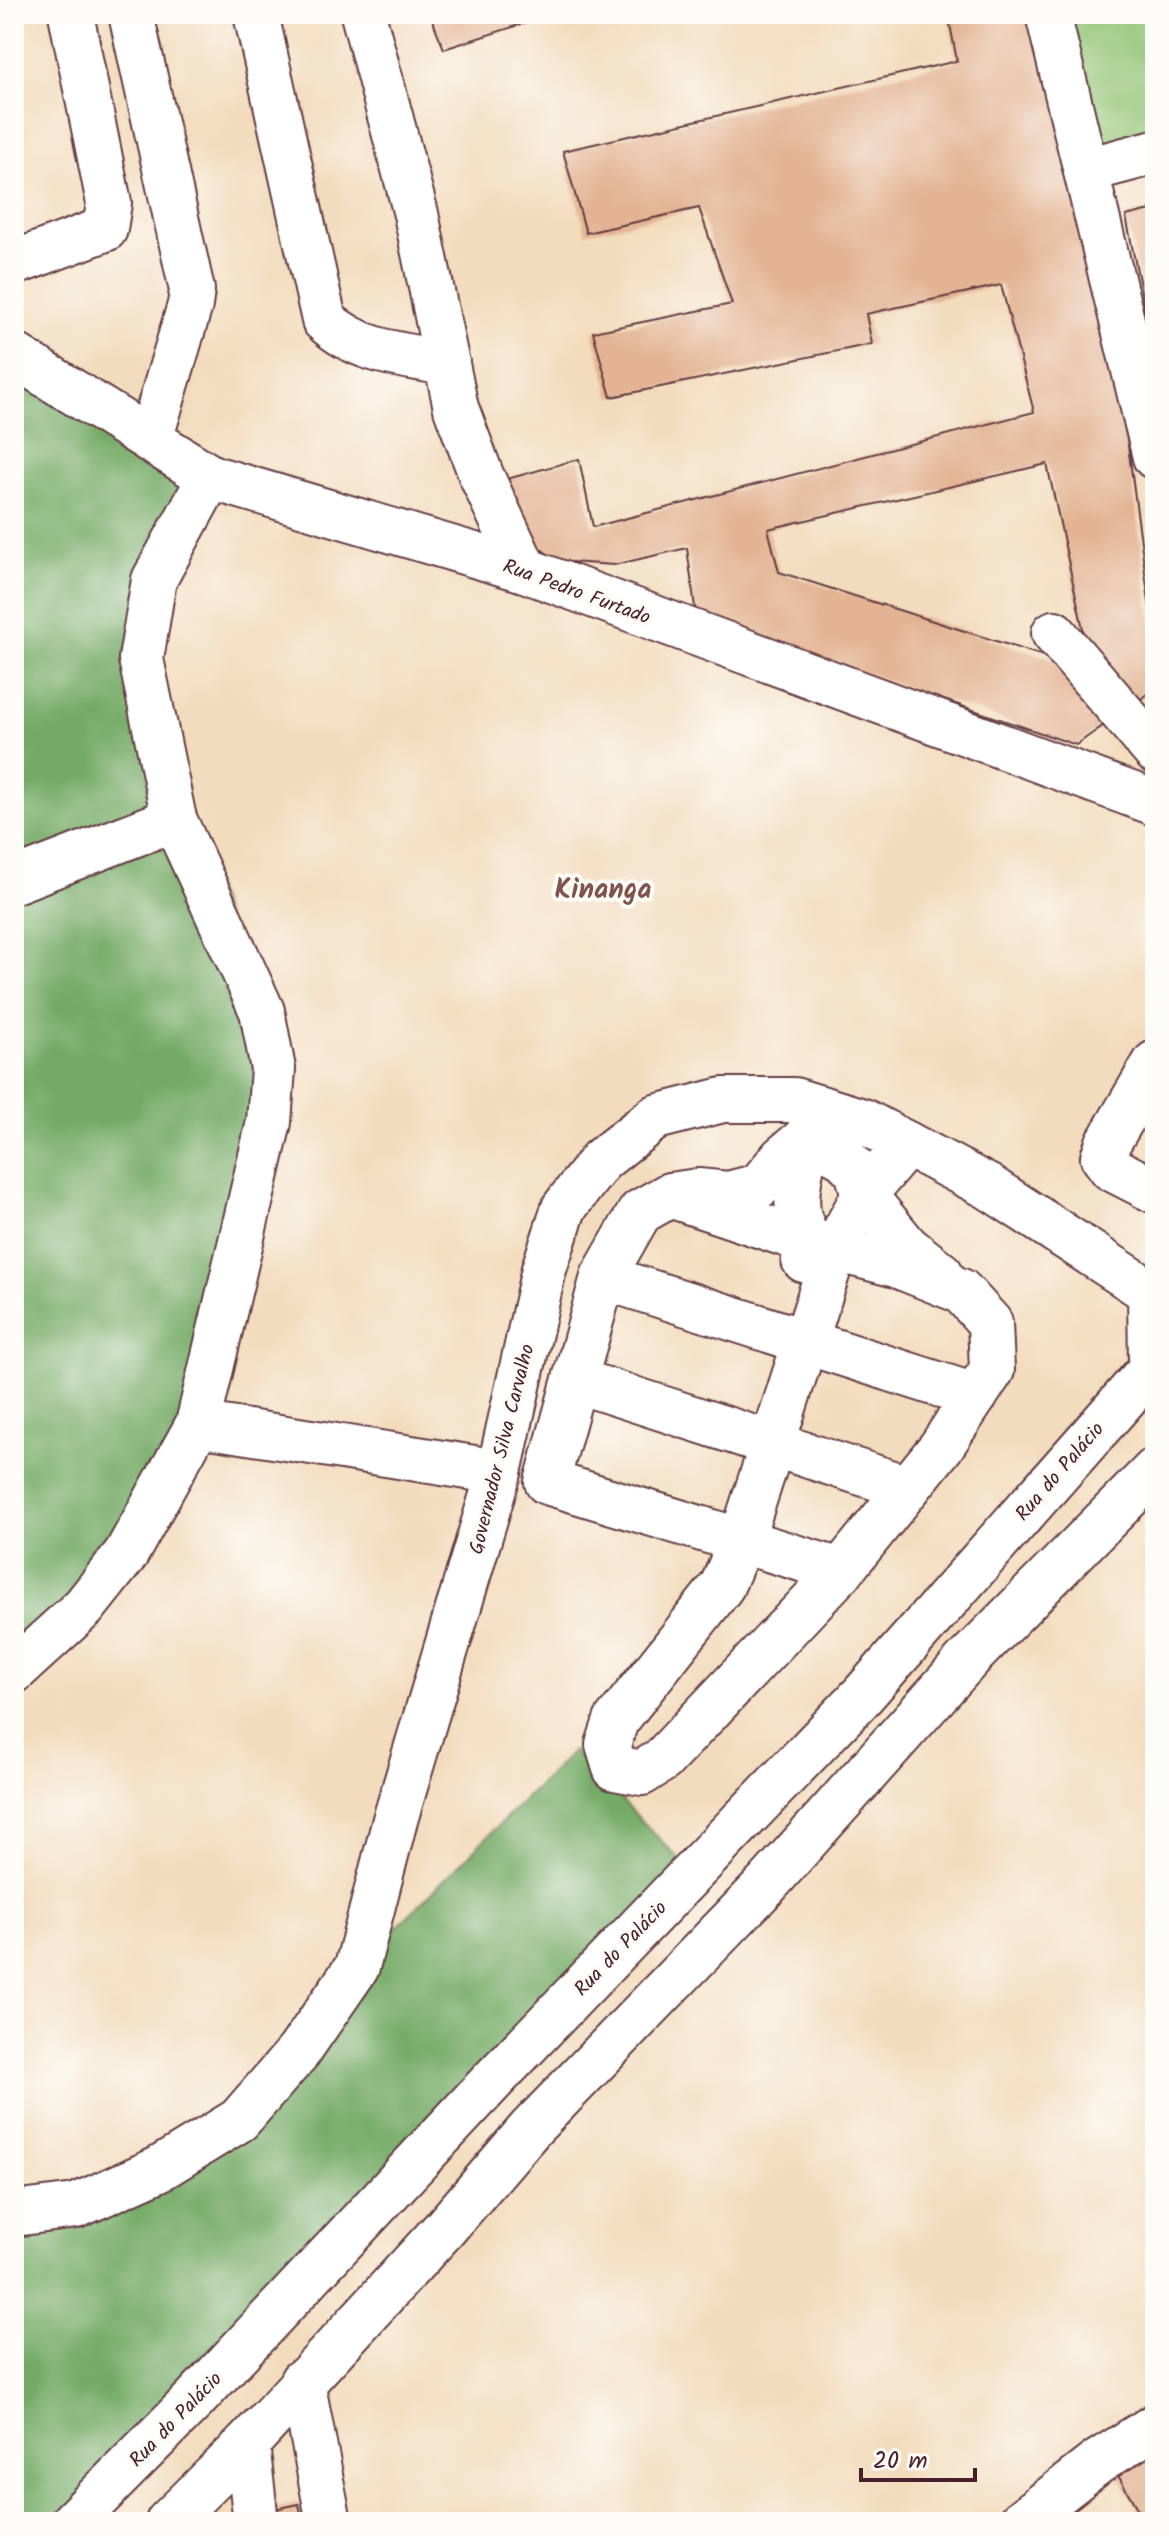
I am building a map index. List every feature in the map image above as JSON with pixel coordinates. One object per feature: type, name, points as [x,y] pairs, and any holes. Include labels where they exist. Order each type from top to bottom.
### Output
[{"type":"street","points":[[17,262],[105,229],[108,216],[109,203],[71,14]]},
{"type":"street","points":[[131,14],[192,290],[150,440]]},
{"type":"street","points":[[256,14],[324,320],[340,335],[375,351],[447,363]]},
{"type":"street","points":[[363,14],[416,214],[456,408],[476,462],[525,570]]},
{"type":"street","points":[[1048,14],[1155,457]]},
{"type":"street","points":[[1087,170],[1155,152]]},
{"type":"street","name":"Rua Pedro Furtado","points":[[14,355],[210,477],[525,570],[1155,803]]},
{"type":"street","points":[[14,1671],[84,1607],[126,1554],[198,1424],[269,1122],[273,1069],[262,1011],[174,819],[141,659],[154,580],[210,477]]},
{"type":"street","points":[[1054,633],[1155,751]]},
{"type":"street","points":[[14,881],[174,819]]},
{"type":"street","points":[[1155,1063],[1108,1143],[1103,1157],[1112,1169],[1155,1191]]},
{"type":"street","name":"Governador Silva Carvalho","points":[[14,2214],[76,2206],[159,2169],[239,2120],[299,2051],[357,1967],[395,1820],[499,1472],[544,1269],[564,1208],[601,1160],[656,1117],[723,1100],[794,1100],[813,1123],[863,1121],[993,1189],[1152,1292]]},
{"type":"street","points":[[813,1123],[759,1186],[728,1194],[698,1191],[670,1195],[640,1212],[603,1277],[547,1482],[841,1571]]},
{"type":"street","points":[[813,1123],[857,1171],[864,1195],[907,1247],[961,1291],[990,1323],[992,1370],[941,1447],[841,1571],[662,1760],[642,1773],[615,1768],[608,1745],[616,1721],[722,1586],[741,1541],[759,1440],[822,1245],[864,1195],[907,1144]]},
{"type":"street","points":[[813,1123],[797,1191],[799,1217],[822,1245]]},
{"type":"street","points":[[670,1195],[822,1245],[896,1265],[961,1291]]},
{"type":"street","points":[[603,1277],[975,1396]]},
{"type":"street","points":[[1152,1292],[1153,1365]]},
{"type":"street","name":"Rua do Palácio","points":[[73,2522],[195,2399],[494,2079],[861,1697],[1153,1365]]},
{"type":"street","points":[[575,1380],[908,1488]]},
{"type":"street","points":[[198,1424],[499,1472]]},
{"type":"street","points":[[670,1520],[704,1516],[728,1495],[759,1440]]},
{"type":"street","points":[[168,2522],[247,2444],[445,2228],[530,2129],[768,1883],[970,1657],[1155,1470]]},
{"type":"street","points":[[933,1614],[970,1657]]},
{"type":"street","points":[[302,2381],[329,2522]]},
{"type":"street","points":[[1021,2522],[1098,2462],[1155,2426]]},
{"type":"street","points":[[247,2444],[256,2522]]},
{"type":"green space","points":[[1048,14],[1155,14],[1155,152],[1087,170]]},
{"type":"green space","points":[[14,355],[210,477],[141,659],[273,1069],[198,1424],[14,1668]]},
{"type":"green space","points":[[573,1751],[693,1873],[73,2522],[14,2522],[14,2214],[239,2120],[357,1967]]},
{"type":"building","points":[[430,14],[550,14],[550,15],[444,49]]},
{"type":"building","points":[[948,14],[1045,14],[1128,445],[1155,647],[1155,689],[1076,745],[696,615],[687,548],[614,565],[556,561],[509,523],[493,483],[579,459],[593,527],[1034,412],[1001,285],[866,314],[872,344],[611,397],[593,332],[732,304],[699,208],[586,233],[563,151],[957,61]],"holes":[[[1047,464],[1087,647],[1065,663],[779,572],[768,529]]]},
{"type":"building","points":[[1155,209],[1155,330],[1149,331],[1126,216]]},
{"type":"building","points":[[1155,2447],[1155,2522],[1145,2522],[1116,2472]]},
{"type":"building","points":[[299,2504],[303,2522],[263,2522],[261,2512]]},
{"type":"district","name":"Kinanga","points":[[603,888]]}]
